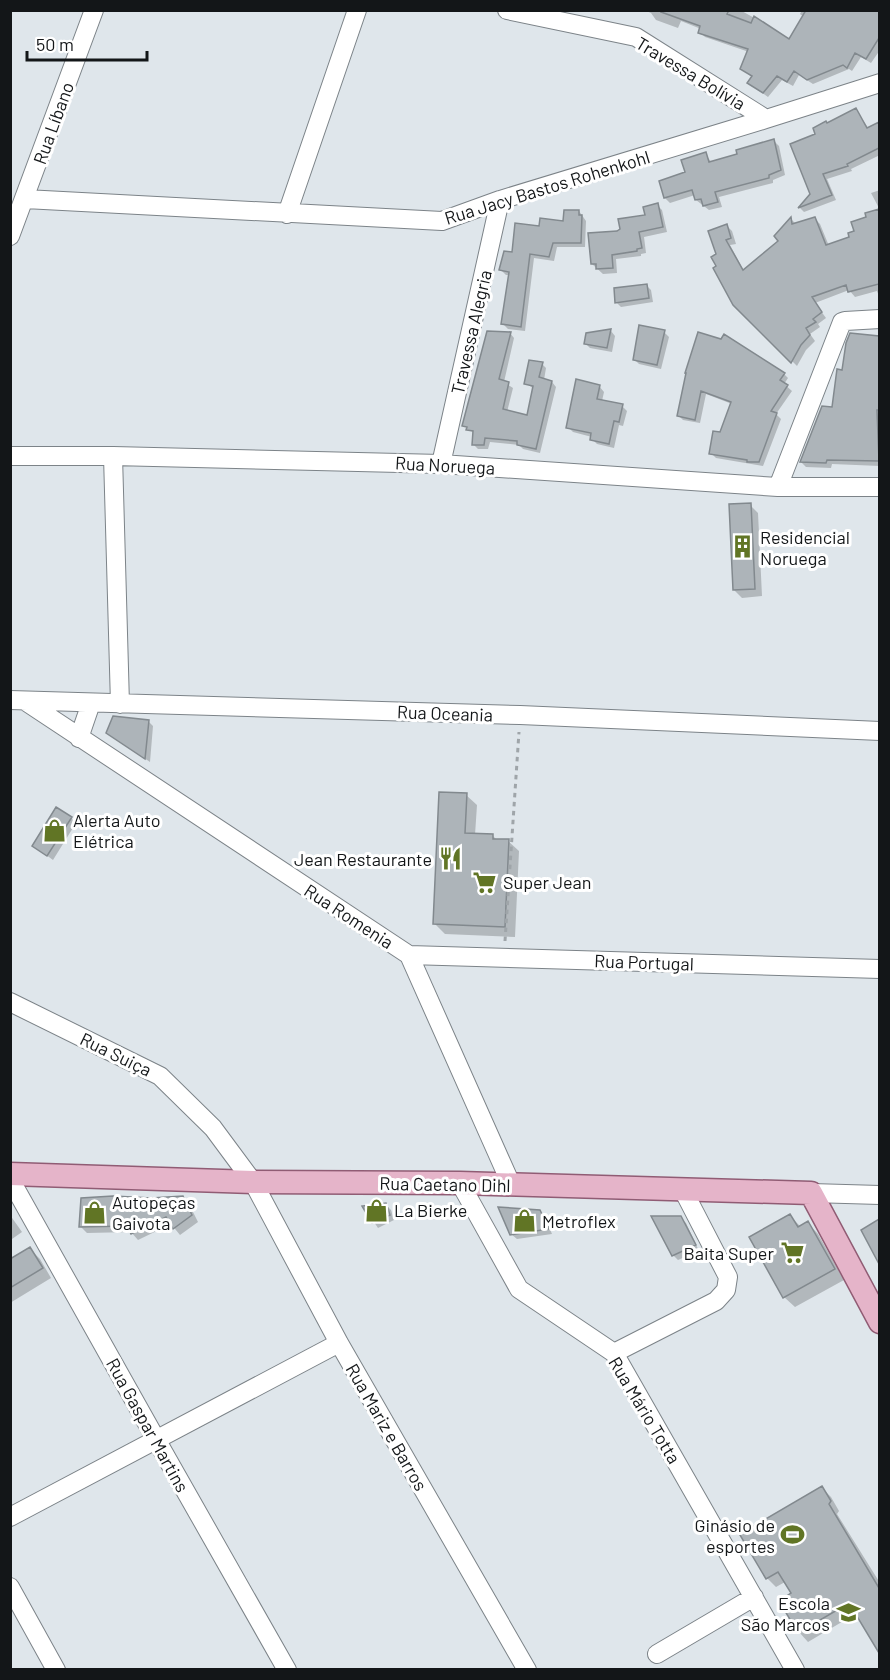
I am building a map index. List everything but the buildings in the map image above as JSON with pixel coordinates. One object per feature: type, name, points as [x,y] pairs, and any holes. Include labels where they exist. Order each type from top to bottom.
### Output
[{"type":"main road","name":"Rua Caetano Dihl","points":[[10,1174],[253,1182],[460,1183],[811,1193]]},
{"type":"main road","points":[[811,1193],[879,1322]]},
{"type":"street","name":"Rua Líbano","points":[[10,236],[94,10]]},
{"type":"street","points":[[287,214],[357,10]]},
{"type":"street","name":"Travessa Bolívia","points":[[507,10],[636,37],[766,119]]},
{"type":"street","name":"Rua Jacy Bastos Rohenkohl","points":[[25,199],[442,221],[500,200],[879,83]]},
{"type":"street","name":"Travessa Alegria","points":[[441,464],[500,200]]},
{"type":"street","points":[[778,487],[842,322],[879,320]]},
{"type":"street","name":"Rua Noruega","points":[[10,456],[113,456],[441,464],[778,487],[879,488]]},
{"type":"street","points":[[113,456],[120,704]]},
{"type":"street","name":"Rua Oceania","points":[[18,701],[520,715],[879,730]]},
{"type":"street","name":"Rua Romenia","points":[[18,701],[79,738],[409,955],[511,1185]]},
{"type":"street","points":[[79,738],[91,703]]},
{"type":"street","name":"Rua Portugal","points":[[409,955],[879,969]]},
{"type":"street","name":"Rua Suiça","points":[[10,1002],[160,1076],[213,1128],[253,1182]]},
{"type":"street","name":"Rua Gaspar Martins","points":[[10,1179],[287,1670]]},
{"type":"street","name":"Rua Mariz e Barros","points":[[253,1182],[339,1343],[526,1670]]},
{"type":"street","name":"Rua Mário Totta","points":[[460,1183],[519,1289],[614,1353],[795,1670]]},
{"type":"street","points":[[614,1353],[716,1301],[726,1290],[728,1277],[683,1190]]},
{"type":"street","name":"Rua Caetano Dihl","points":[[811,1193],[879,1195]]},
{"type":"street","points":[[10,1517],[339,1343]]},
{"type":"street","points":[[10,1587],[56,1670]]},
{"type":"street","points":[[657,1654],[754,1597]]},
{"type":"path","points":[[504,958],[520,715]]},
{"type":"place","name":"Residencial Noruega","points":[[742,547]]},
{"type":"place","name":"Alerta Auto Elétrica","points":[[55,830]]},
{"type":"place","name":"Jean Restaurante","points":[[450,859]]},
{"type":"place","name":"Super Jean","points":[[485,882]]},
{"type":"place","name":"La Bierke","points":[[376,1210]]},
{"type":"place","name":"Autopeças Gaivota","points":[[94,1212]]},
{"type":"place","name":"Metroflex","points":[[524,1221]]},
{"type":"place","name":"Baita Super","points":[[792,1253]]},
{"type":"place","name":"Ginásio de esportes","points":[[793,1535]]},
{"type":"place","name":"Escola São Marcos","points":[[848,1613]]}]
